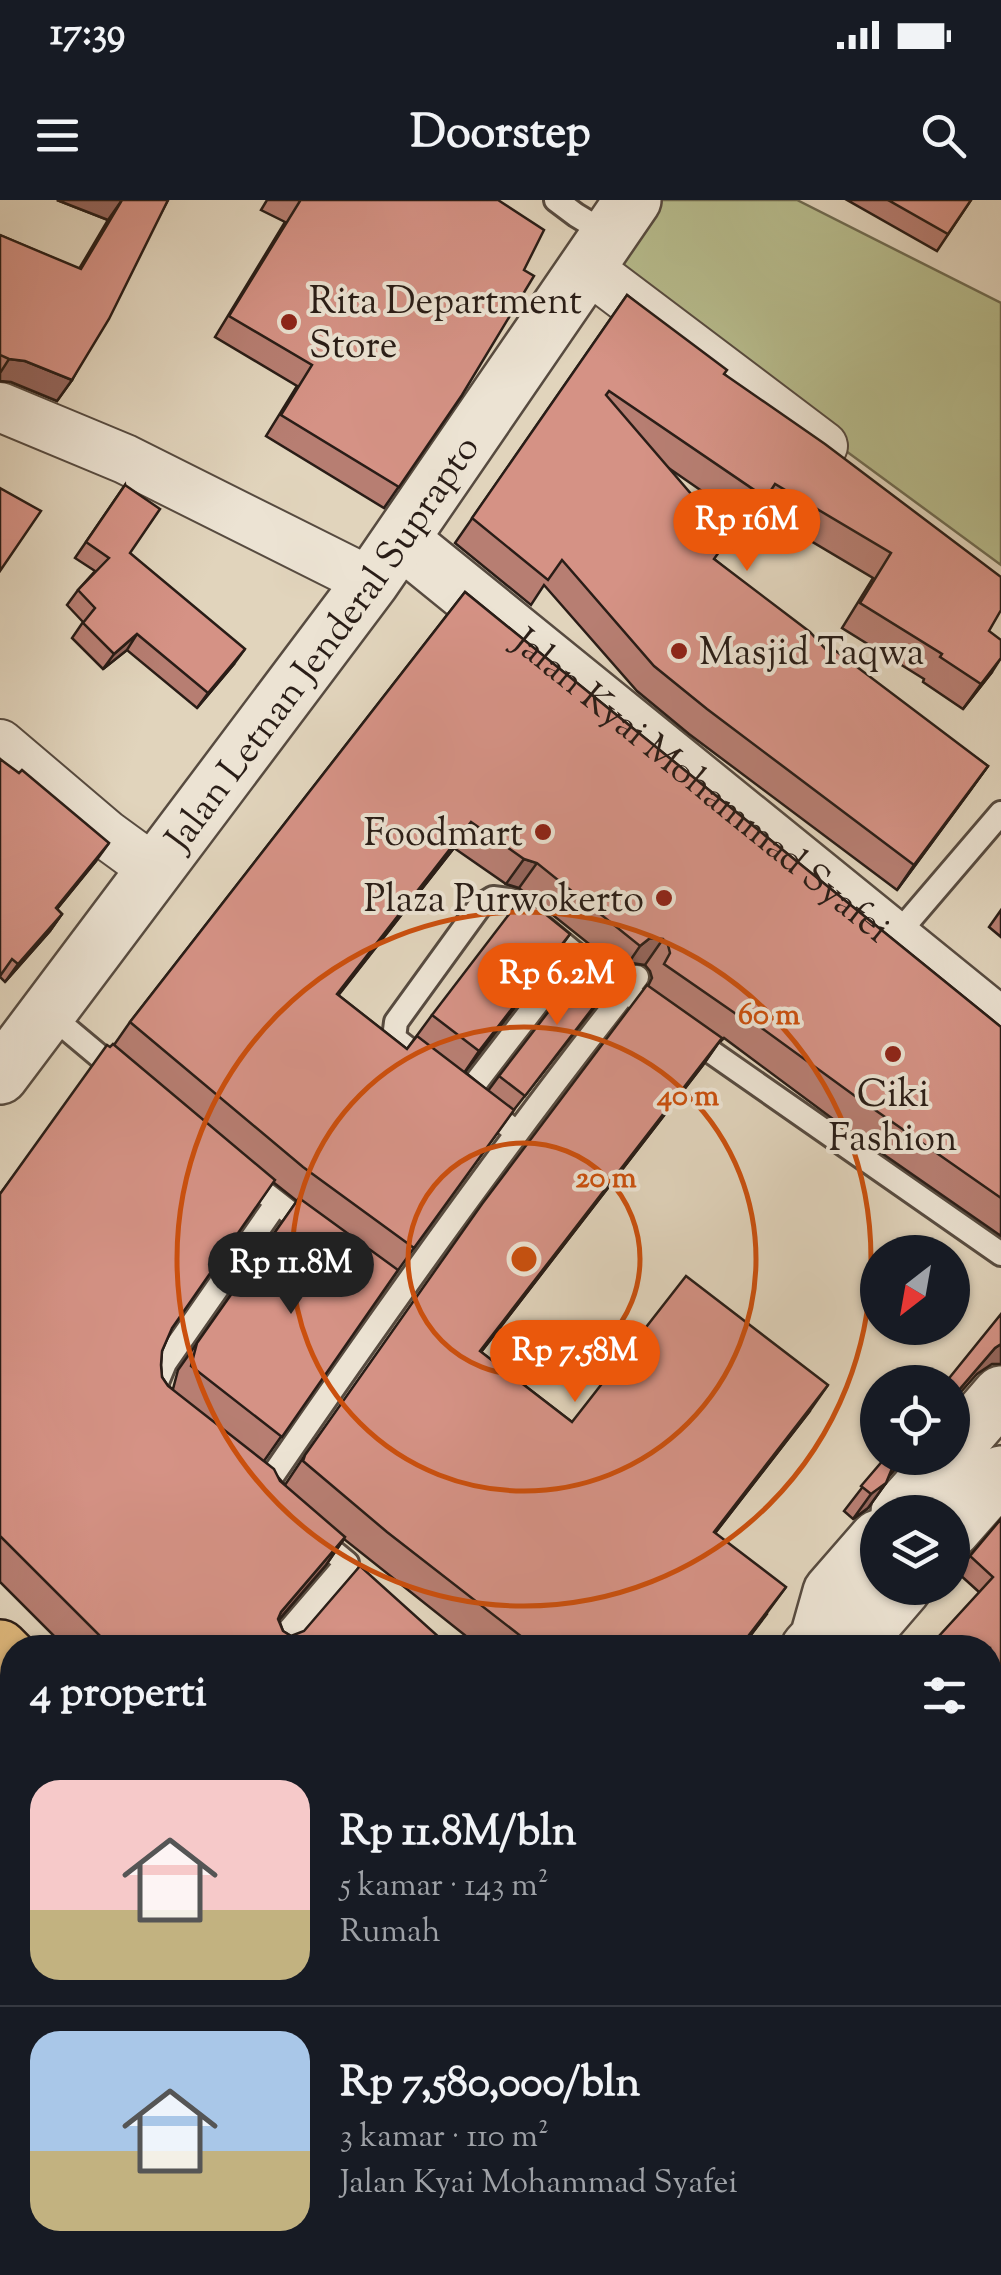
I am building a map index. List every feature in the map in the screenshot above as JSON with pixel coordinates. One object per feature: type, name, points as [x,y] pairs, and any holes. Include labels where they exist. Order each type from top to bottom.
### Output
[{"type":"street","points":[[609,234],[856,471]]},
{"type":"street","name":"Jalan Letnan Jenderal Suprapto","points":[[0,1076],[386,561],[609,234]]},
{"type":"street","points":[[0,407],[386,561]]},
{"type":"street","name":"Jalan Kyai Mohammad Syafei","points":[[386,561],[744,834],[894,938],[1001,1027]]},
{"type":"street","points":[[0,744],[155,870]]},
{"type":"street","points":[[970,1430],[1001,1394]]},
{"type":"street","points":[[970,1509],[1001,1474]]},
{"type":"street","points":[[914,1495],[931,1475]]},
{"type":"street","points":[[816,1635],[831,1592],[860,1559]]},
{"type":"street","points":[[848,1635],[866,1631],[888,1605]]},
{"type":"lane","points":[[556,200],[609,234]]},
{"type":"lane","points":[[894,938],[1001,812]]},
{"type":"lane","points":[[516,1132],[394,1038],[393,1030],[480,906],[493,898],[510,900],[576,954],[631,984],[1001,1254]]},
{"type":"lane","points":[[467,1094],[576,954]]},
{"type":"lane","points":[[287,1635],[354,1570],[271,1497],[260,1481],[273,1475],[391,1288],[631,984]]},
{"type":"lane","points":[[48,1014],[142,1092]]},
{"type":"lane","points":[[232,1167],[322,1238]]},
{"type":"lane","points":[[174,1414],[158,1402],[155,1392],[166,1363],[276,1204]]},
{"type":"green space","points":[[635,200],[797,200],[1001,303],[1001,565],[740,373],[587,268]]},
{"type":"building","points":[[122,200],[168,200],[109,319],[72,380],[0,355],[0,235],[81,269]]},
{"type":"building","points":[[298,200],[498,200],[544,230],[524,270],[534,276],[462,395],[399,487],[281,415],[312,365],[229,316]]},
{"type":"building","points":[[888,200],[971,200],[948,234]]},
{"type":"building","points":[[627,295],[727,370],[724,374],[825,444],[1001,577],[1001,610],[989,631],[1001,640],[1001,658],[981,684],[940,657],[942,654],[860,603],[891,553],[775,484],[766,498],[609,391],[606,395],[729,538],[714,559],[810,632],[829,653],[832,648],[988,766],[914,865],[654,666],[562,560],[548,580],[472,518]]},
{"type":"building","points":[[125,485],[160,509],[130,553],[245,649],[208,693],[137,634],[114,654],[83,623],[95,608],[78,590],[109,558],[86,542]]},
{"type":"building","points":[[0,488],[41,511],[0,571]]},
{"type":"building","points":[[465,592],[1001,1027],[1001,1198],[741,1013],[739,1016],[664,964],[670,953],[663,939],[650,938],[640,946],[537,863],[524,859],[471,822],[337,994],[407,1049],[417,1036],[514,1110],[414,1248],[303,1167],[130,1022]]},
{"type":"building","points":[[0,759],[19,773],[22,770],[109,843],[56,908],[62,914],[18,964],[12,959],[0,976]]},
{"type":"building","points":[[523,896],[570,934],[479,1051],[432,1015]]},
{"type":"building","points":[[589,959],[615,979],[525,1096],[499,1076]]},
{"type":"building","points":[[647,985],[722,1038],[480,1351],[572,1422],[686,1276],[828,1385],[714,1532],[786,1587],[749,1635],[519,1635],[303,1461],[482,1204]]},
{"type":"building","points":[[113,1044],[275,1180],[172,1328],[162,1351],[161,1365],[168,1386],[274,1469],[280,1481],[345,1537],[281,1612],[278,1619],[289,1635],[99,1635],[0,1536],[0,1194],[107,1045]]},
{"type":"building","points":[[299,1198],[398,1270],[282,1437],[191,1366],[197,1343]]},
{"type":"building","points":[[1001,1314],[1001,1344],[970,1377],[970,1365],[960,1365]]},
{"type":"building","points":[[870,1475],[889,1475],[886,1483],[871,1494],[861,1486]]},
{"type":"building","points":[[1001,1519],[1001,1635],[940,1635],[970,1605],[993,1577],[970,1556]]},
{"type":"building","points":[[360,1566],[437,1635],[294,1635],[304,1631]]},
{"type":"place","name":"Rita Department Store","points":[[289,322]]},
{"type":"place","name":"Masjid Taqwa","points":[[679,651]]},
{"type":"place","name":"Foodmart","points":[[543,832]]},
{"type":"place","name":"Plaza Purwokerto","points":[[664,898]]},
{"type":"place","name":"Ciki Fashion","points":[[893,1054]]}]
